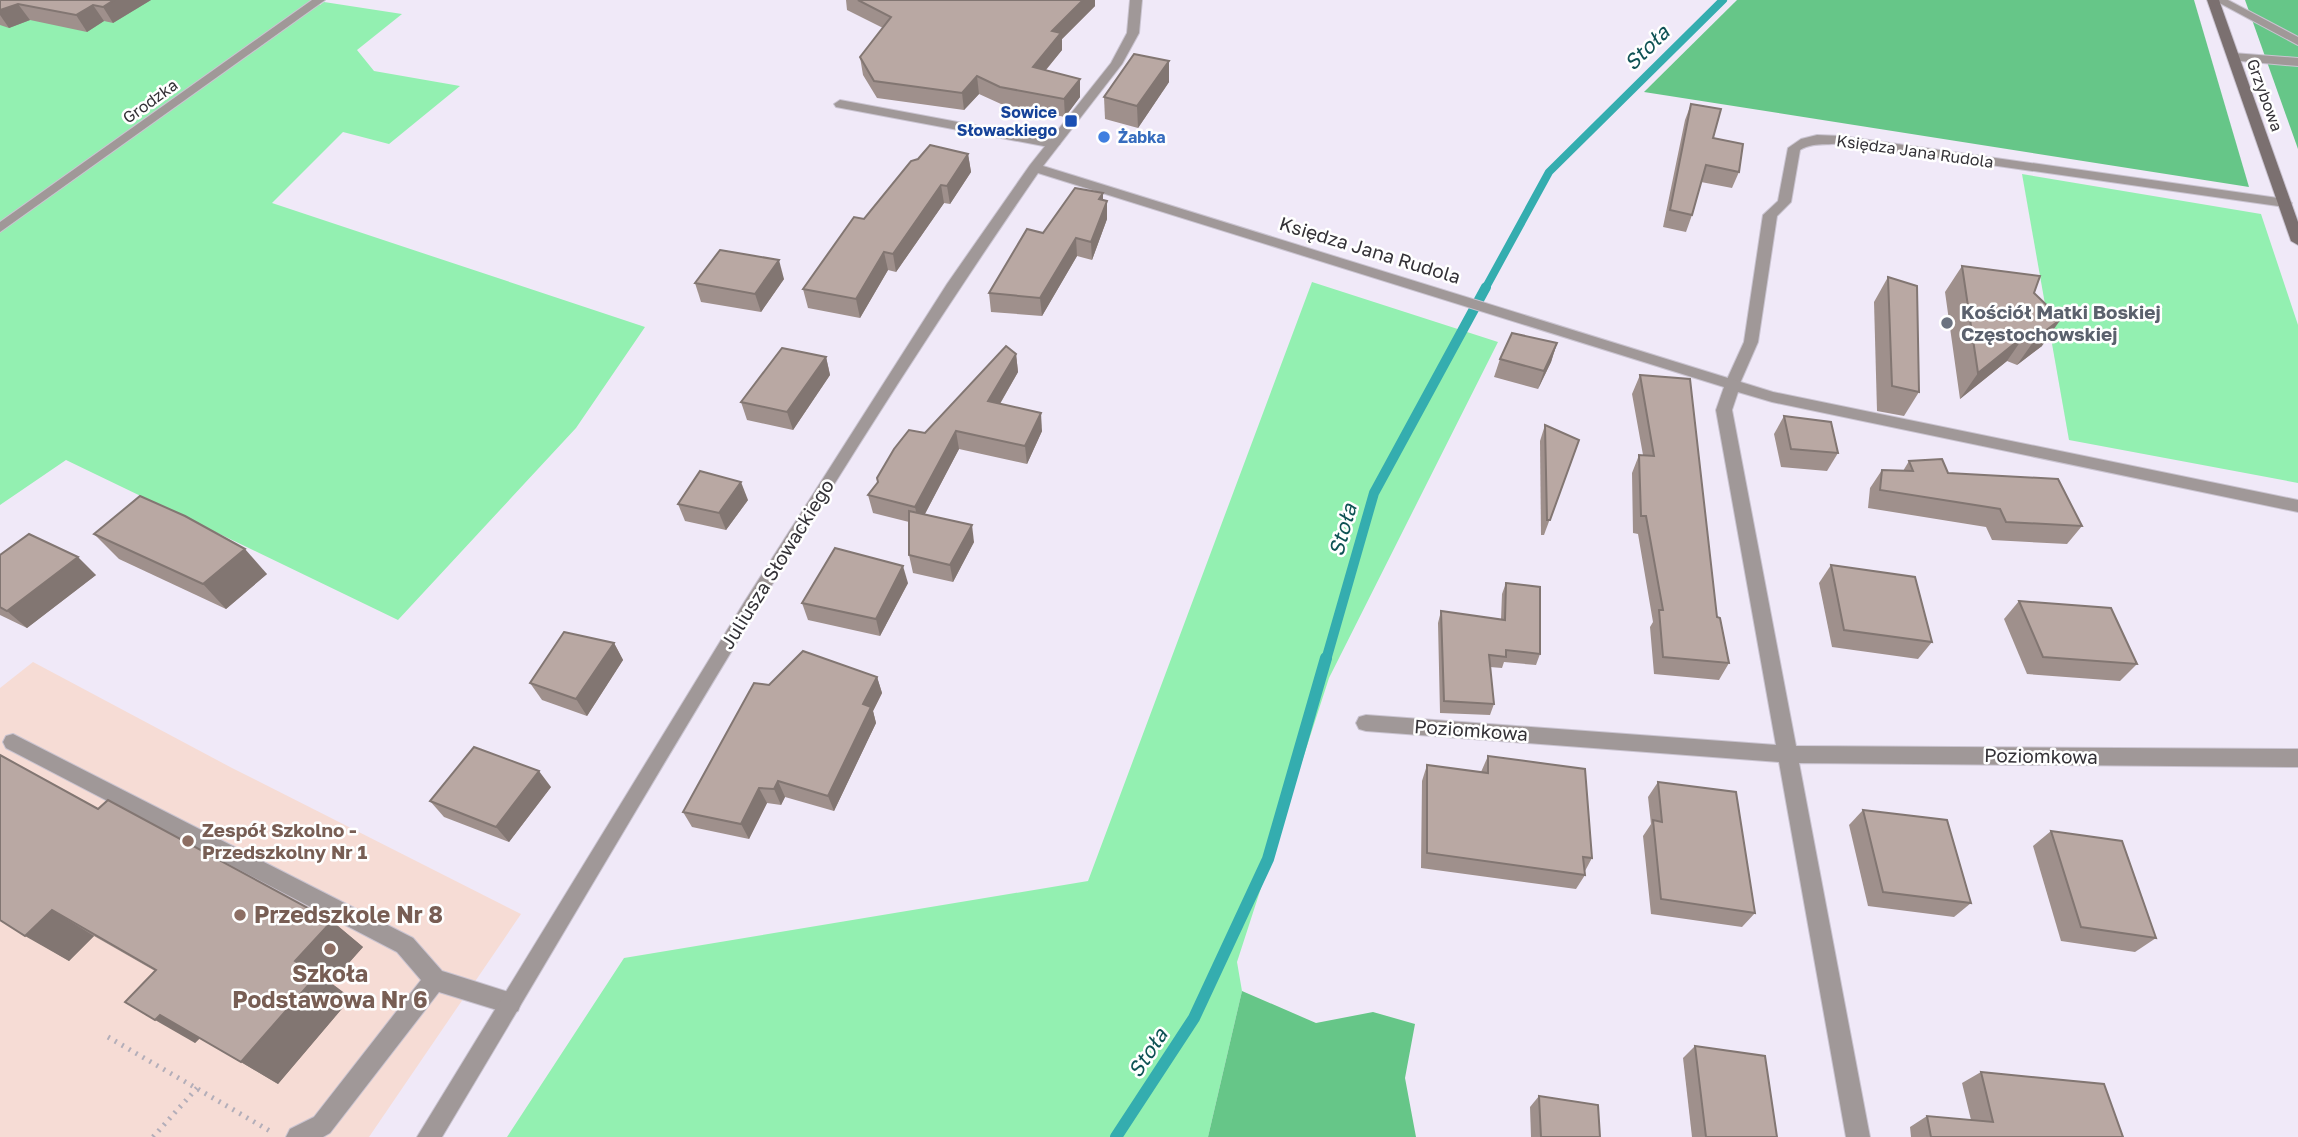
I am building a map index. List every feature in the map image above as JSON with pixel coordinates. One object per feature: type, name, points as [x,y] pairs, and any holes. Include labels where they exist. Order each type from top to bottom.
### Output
[{"type":"street","name":"Grodzka","points":[[0,228],[319,0]]},
{"type":"street","name":"Grzybowa","points":[[2213,0],[2298,241]]},
{"type":"street","points":[[2220,0],[2298,42]]},
{"type":"street","name":"Juliusza Słowackiego","points":[[429,1137],[865,423],[954,284],[1035,168],[1116,64],[1133,33],[1133,1]]},
{"type":"street","points":[[2232,57],[2298,62]]},
{"type":"street","points":[[840,104],[1054,144]]},
{"type":"street","name":"Księdza Jana Rudola","points":[[1732,386],[1751,342],[1770,215],[1784,202],[1794,148],[1802,142],[1814,139],[1841,140],[2285,203]]},
{"type":"street","name":"Księdza Jana Rudola","points":[[1035,168],[1772,397],[2298,506]]},
{"type":"street","points":[[1732,386],[1724,410],[1785,754],[1858,1137]]},
{"type":"street","name":"Poziomkowa","points":[[1366,723],[1785,754],[2298,758]]},
{"type":"street","points":[[13,743],[405,945],[435,980],[510,1003]]},
{"type":"street","points":[[298,1137],[322,1125],[435,980]]},
{"type":"path","points":[[108,1037],[280,1137]]},
{"type":"path","points":[[153,1137],[197,1088]]},
{"type":"shaded area","name":"Zespół Szkolno - Przedszkolny Nr 1","points":[[33,662],[232,768],[521,914],[369,1137],[0,1137],[0,688]]},
{"type":"green space","points":[[0,0],[316,0],[320,5],[324,2],[402,14],[357,50],[374,71],[460,86],[389,144],[343,132],[272,203],[645,327],[576,428],[398,620],[66,460],[0,505]]},
{"type":"green space","points":[[1737,0],[2194,0],[2249,187],[1644,92]]},
{"type":"green space","points":[[2245,0],[2298,0],[2298,149]]},
{"type":"green space","points":[[2022,174],[2261,214],[2298,325],[2298,483],[2069,440]]},
{"type":"green space","points":[[1312,282],[1498,342],[1329,678],[1237,962],[1242,991],[1208,1137],[507,1137],[624,958],[1088,881]]},
{"type":"green space","points":[[1242,991],[1316,1023],[1373,1012],[1415,1024],[1405,1078],[1416,1137],[1208,1137]]},
{"type":"building","points":[[0,0],[114,0],[103,7],[93,5],[76,15],[18,4],[0,10]]},
{"type":"building","points":[[858,0],[1083,0],[1052,31],[1061,33],[1033,67],[1080,79],[1064,99],[1000,87],[977,76],[962,93],[874,81],[860,57],[891,17]]},
{"type":"building","points":[[1134,54],[1169,61],[1137,106],[1104,97]]},
{"type":"building","points":[[1691,104],[1721,109],[1713,138],[1743,144],[1739,172],[1706,165],[1692,215],[1670,210]]},
{"type":"building","points":[[930,145],[968,154],[947,186],[941,185],[893,254],[884,252],[856,299],[803,289],[854,217],[864,219],[911,161],[918,159]]},
{"type":"building","points":[[1075,188],[1103,193],[1099,199],[1107,201],[1091,242],[1076,238],[1040,298],[989,293],[1027,229],[1043,233]]},
{"type":"building","points":[[720,250],[779,260],[755,294],[695,283]]},
{"type":"building","points":[[1962,266],[2040,276],[2034,293],[2061,319],[2036,338],[2025,335],[1978,373]]},
{"type":"building","points":[[1888,277],[1917,286],[1919,392],[1892,386]]},
{"type":"building","points":[[1512,333],[1557,343],[1544,371],[1500,359]]},
{"type":"building","points":[[1006,346],[1016,354],[988,401],[1041,413],[1025,446],[956,431],[915,507],[868,495],[878,482],[877,478],[894,449],[909,430],[925,433]]},
{"type":"building","points":[[782,348],[826,357],[787,412],[741,402]]},
{"type":"building","points":[[1640,375],[1690,379],[1717,617],[1720,618],[1729,663],[1663,657],[1659,610],[1663,610],[1646,516],[1641,516],[1639,455],[1654,456]]},
{"type":"building","points":[[1784,416],[1831,422],[1838,453],[1791,449]]},
{"type":"building","points":[[1545,425],[1579,440],[1550,520],[1547,520]]},
{"type":"building","points":[[1942,459],[1948,473],[2058,479],[2082,526],[2006,522],[2000,509],[1880,490],[1882,470],[1913,471],[1909,461]]},
{"type":"building","points":[[700,471],[741,482],[719,513],[678,504]]},
{"type":"building","points":[[140,496],[185,516],[245,549],[203,584],[94,534]]},
{"type":"building","points":[[909,511],[972,525],[950,565],[909,555]]},
{"type":"building","points":[[29,534],[78,557],[7,611],[0,607],[0,555]]},
{"type":"building","points":[[835,548],[903,566],[876,619],[802,603]]},
{"type":"building","points":[[1831,565],[1915,577],[1932,642],[1844,630]]},
{"type":"building","points":[[1506,583],[1540,587],[1540,654],[1506,650],[1506,657],[1489,655],[1494,704],[1444,701],[1441,611],[1505,620]]},
{"type":"building","points":[[2019,601],[2111,608],[2137,664],[2043,657]]},
{"type":"building","points":[[564,632],[614,643],[576,699],[530,683]]},
{"type":"building","points":[[803,651],[877,677],[863,704],[871,707],[828,796],[778,781],[774,789],[759,788],[741,824],[683,812],[754,683],[769,685]]},
{"type":"building","points":[[474,747],[539,771],[496,827],[430,801]]},
{"type":"building","points":[[0,755],[98,809],[108,800],[332,921],[295,961],[318,974],[241,1062],[160,1015],[155,1020],[125,1002],[156,970],[52,910],[25,936],[0,920]]},
{"type":"building","points":[[1488,756],[1585,769],[1592,858],[1583,857],[1585,875],[1427,853],[1427,765],[1488,773]]},
{"type":"building","points":[[1658,782],[1736,792],[1755,913],[1661,899],[1653,820],[1662,822]]},
{"type":"building","points":[[1863,810],[1947,820],[1971,903],[1883,892]]},
{"type":"building","points":[[2051,831],[2122,841],[2156,938],[2081,927]]},
{"type":"building","points":[[1695,1046],[1765,1056],[1777,1137],[1706,1137]]},
{"type":"building","points":[[1981,1072],[2104,1084],[2123,1137],[1931,1137],[1927,1116],[1993,1122]]},
{"type":"building","points":[[1539,1096],[1598,1105],[1600,1137],[1541,1137]]},
{"type":"waterway","name":"Stoła","points":[[1485,289],[1549,172],[1723,0]]},
{"type":"waterway","name":"Stoła","points":[[1326,660],[1374,493],[1486,287]]},
{"type":"waterway","name":"Stoła","points":[[1116,1137],[1194,1018],[1268,859],[1326,658]]},
{"type":"place","name":"Sowice Słowackiego","points":[[1071,121]]},
{"type":"place","name":"Żabka","points":[[1104,137]]},
{"type":"place","name":"Kościół Matki Boskiej Częstochowskiej","points":[[1947,323]]},
{"type":"place","name":"Zespół Szkolno - Przedszkolny Nr 1","points":[[188,841]]},
{"type":"place","name":"Przedszkole Nr 8","points":[[240,915]]},
{"type":"place","name":"Szkoła Podstawowa Nr 6","points":[[330,949]]}]
